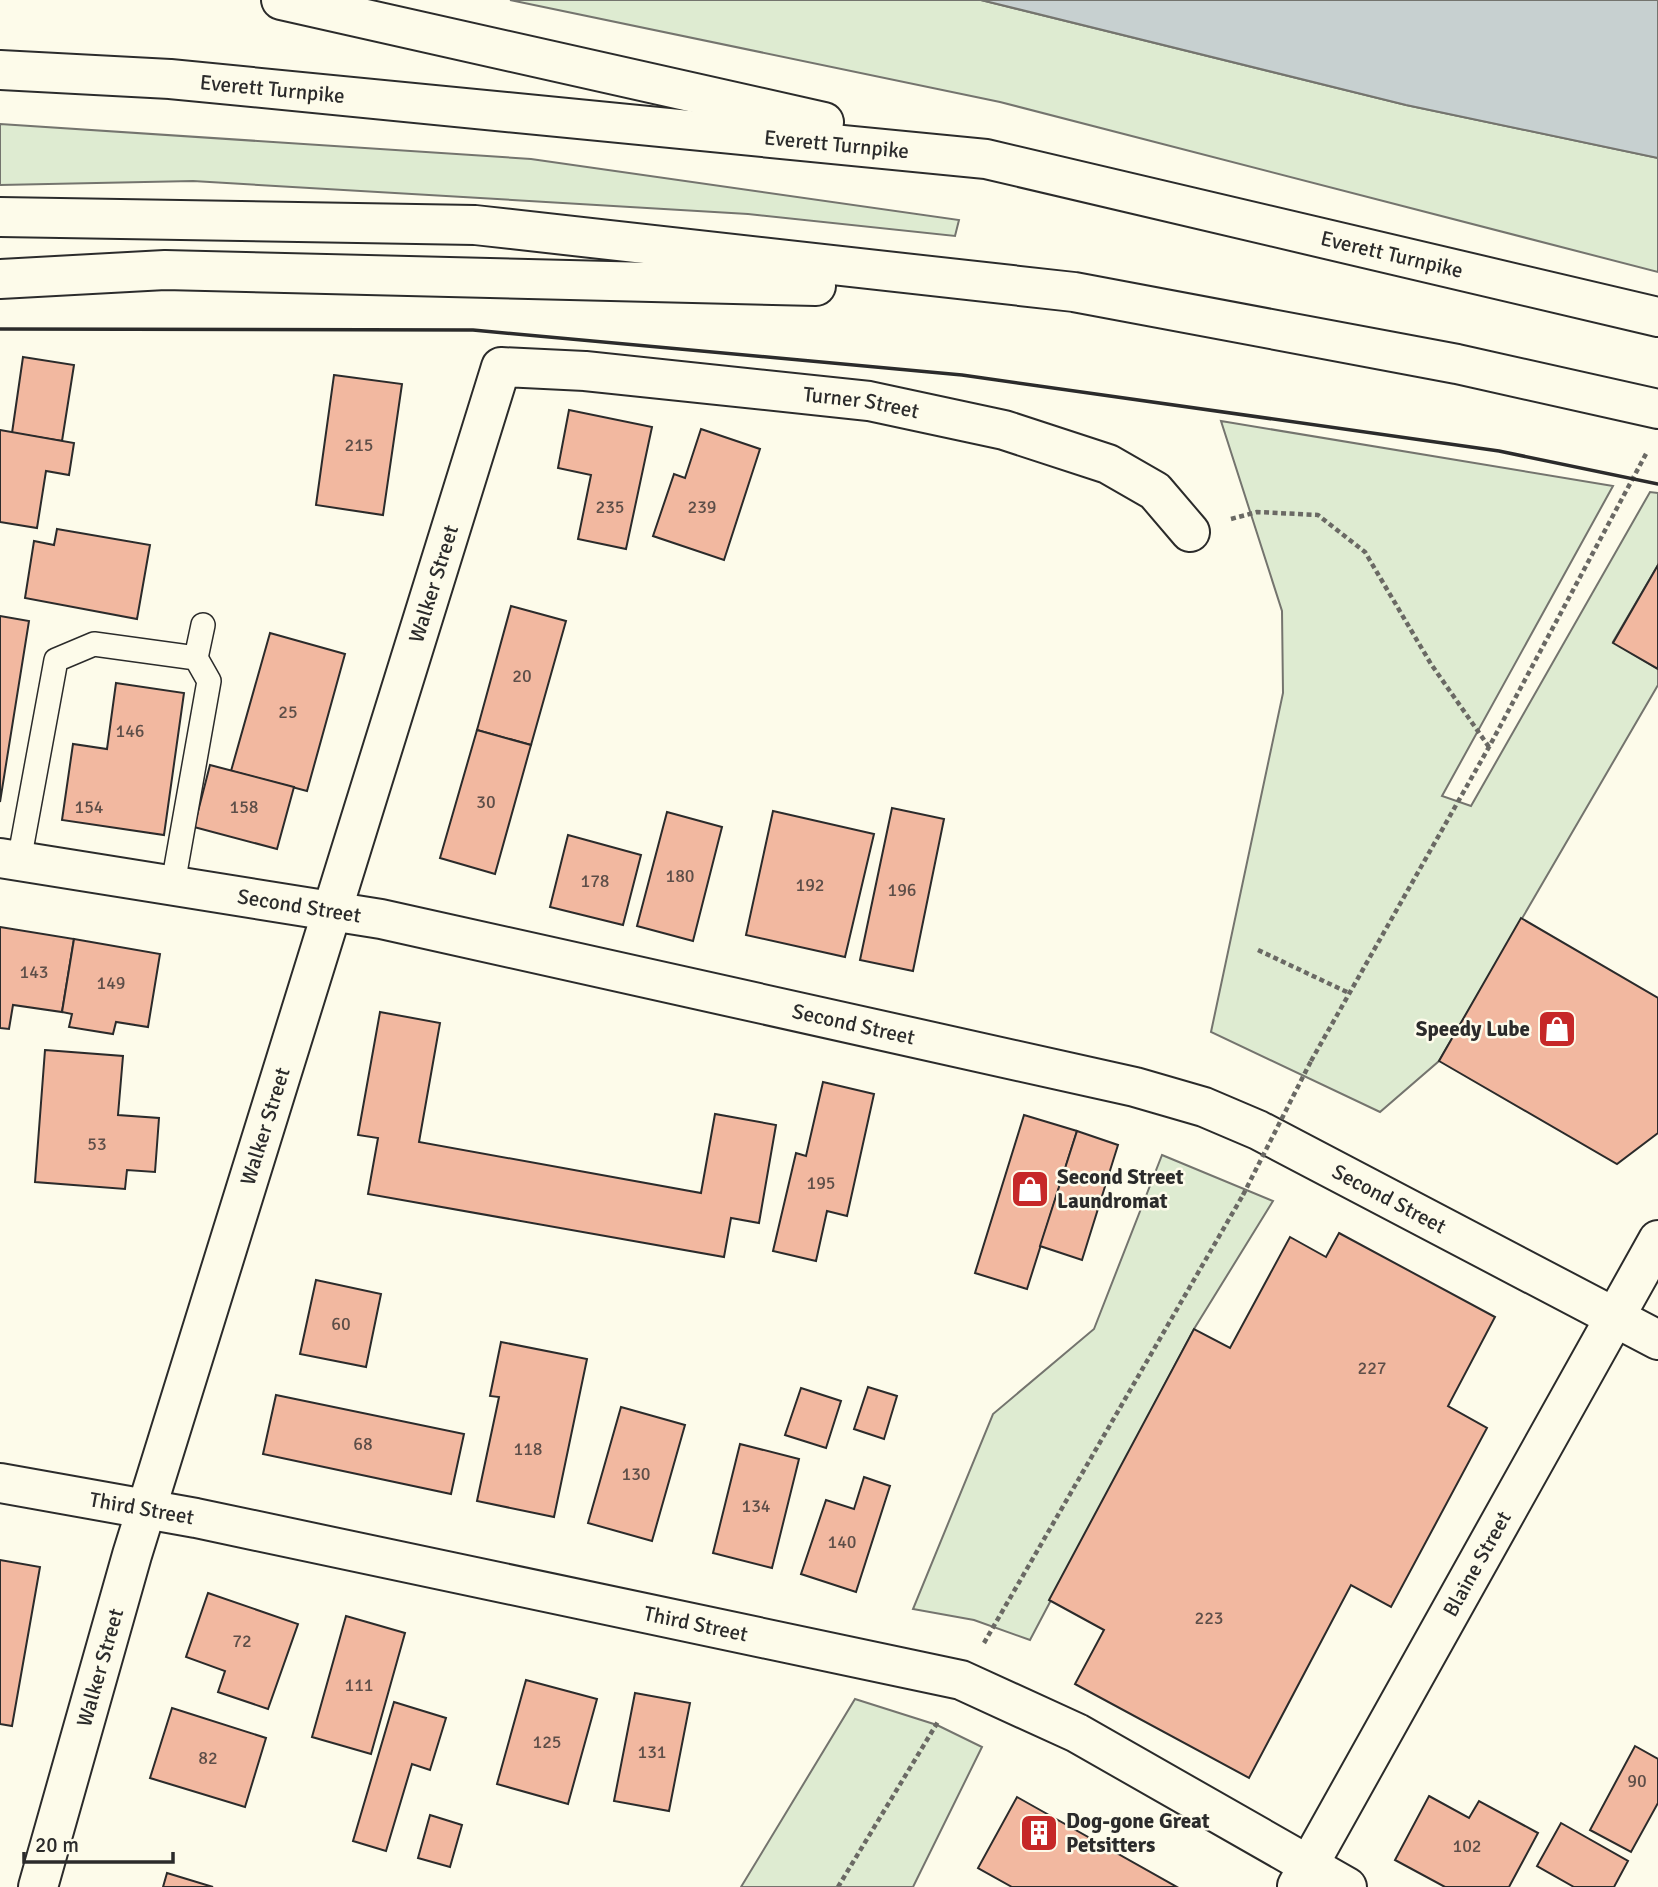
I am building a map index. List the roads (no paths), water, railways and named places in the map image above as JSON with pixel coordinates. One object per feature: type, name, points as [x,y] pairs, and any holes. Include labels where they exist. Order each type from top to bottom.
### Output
[{"type":"main road","points":[[281,0],[986,159]]},
{"type":"main road","name":"Everett Turnpike","points":[[0,70],[183,80],[986,159],[1658,317]]},
{"type":"main road","points":[[0,217],[475,225],[1074,292],[1457,364],[1655,425]]},
{"type":"main road","points":[[0,279],[165,270],[1074,292]]},
{"type":"main road","name":"Turner Street","points":[[502,367],[585,371],[869,401],[1004,430],[1108,464],[1155,491],[1190,531]]},
{"type":"main road","name":"Walker Street","points":[[38,1887],[146,1508],[502,367]]},
{"type":"main road","name":"Second Street","points":[[9,859],[333,909],[1108,1081],[1204,1107],[1258,1129],[1658,1340]]},
{"type":"main road","name":"Blaine Street","points":[[1302,1875],[1658,1240]]},
{"type":"main road","name":"Third Street","points":[[0,1483],[146,1508],[961,1680],[1077,1733],[1302,1875],[1347,1887]]},
{"type":"lane","points":[[173,884],[209,681],[196,658],[203,625]]},
{"type":"lane","points":[[9,859],[56,660],[94,644],[196,658]]},
{"type":"place","name":"Speedy Lube","points":[[1557,1029]]},
{"type":"place","name":"Second Street Laundromat","points":[[1030,1189]]},
{"type":"place","name":"Dog-gone Great Petsitters","points":[[1039,1833]]}]
